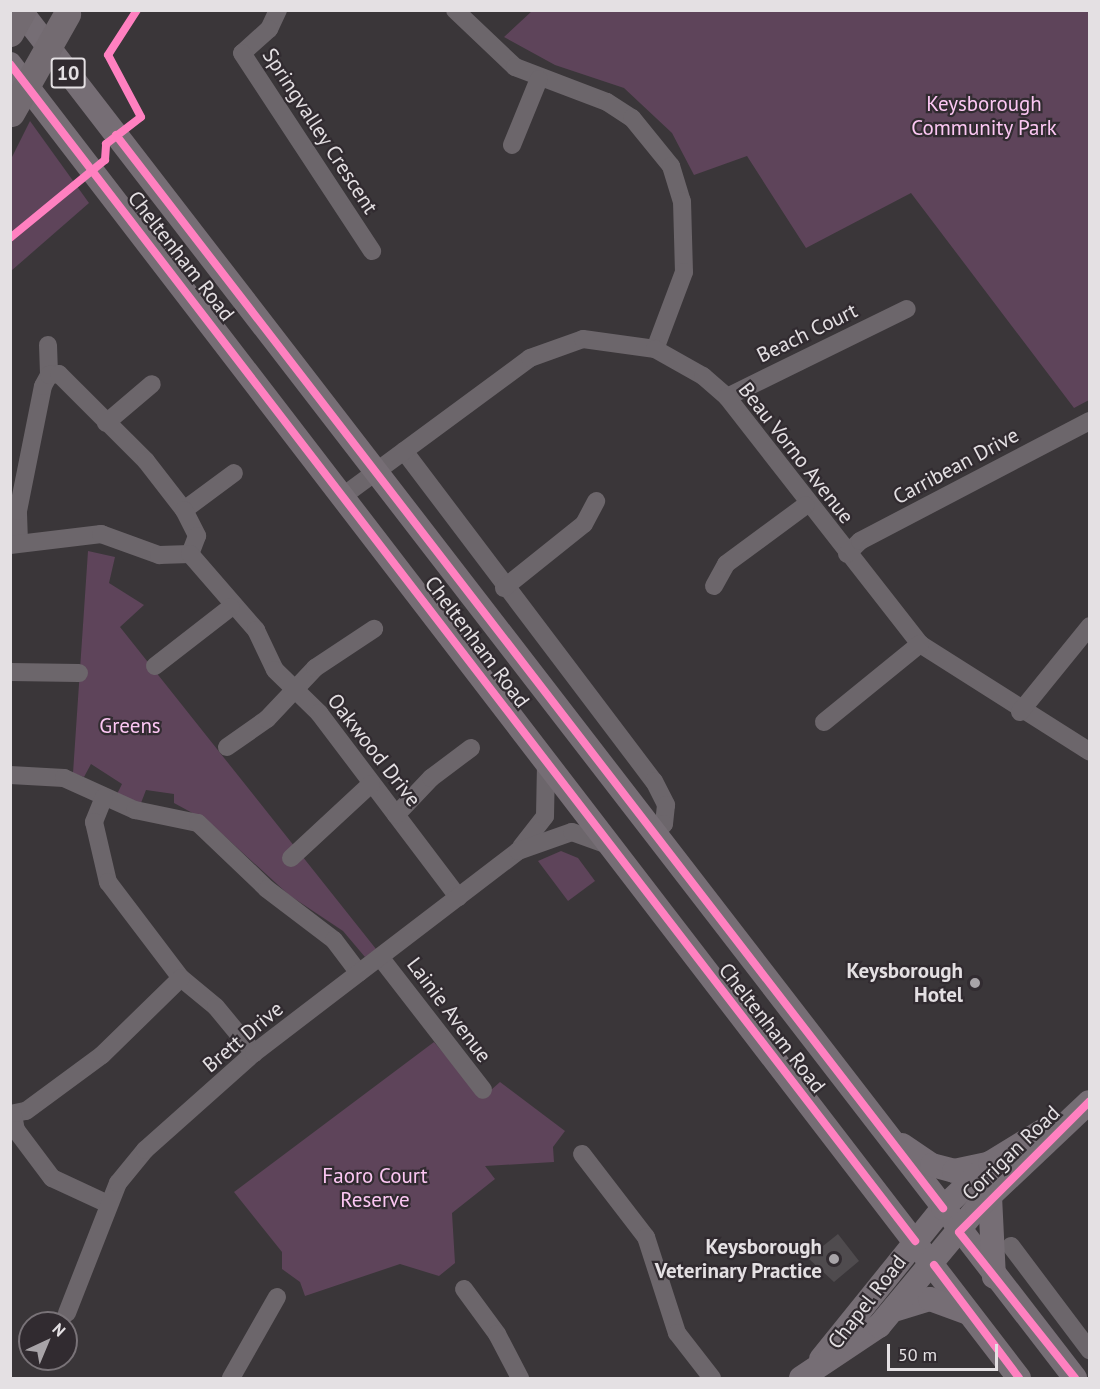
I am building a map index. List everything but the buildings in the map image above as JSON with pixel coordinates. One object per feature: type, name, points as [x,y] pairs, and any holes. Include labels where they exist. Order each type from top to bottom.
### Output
[{"type":"highway","points":[[10,33],[22,10]]},
{"type":"highway","points":[[11,113],[67,14]]},
{"type":"main road","name":"Cheltenham Road","points":[[22,10],[943,1209],[994,1279],[1075,1378]]},
{"type":"main road","name":"Cheltenham Road","points":[[10,64],[1019,1378]]},
{"type":"main road","name":"Corrigan Road","points":[[943,1209],[990,1163],[1089,1101]]},
{"type":"main road","name":"Corrigan Road","points":[[934,1265],[990,1196],[1089,1101]]},
{"type":"main road","points":[[886,1135],[932,1165],[954,1172],[990,1163]]},
{"type":"main road","points":[[990,1196],[994,1279]]},
{"type":"main road","name":"Chapel Road","points":[[808,1373],[943,1209]]},
{"type":"main road","name":"Chapel Road","points":[[808,1373],[863,1339],[894,1310],[934,1265]]},
{"type":"main road","points":[[894,1310],[930,1299],[970,1313]]},
{"type":"street","name":"Springvalley Crescent","points":[[278,10],[269,29],[242,53],[372,251]]},
{"type":"street","points":[[455,10],[493,51],[538,79],[607,102],[632,118],[671,166],[682,201],[684,272],[655,349]]},
{"type":"street","points":[[512,145],[538,79]]},
{"type":"street","name":"Beach Court","points":[[727,397],[908,309]]},
{"type":"street","name":"Beau Vorno Avenue","points":[[343,496],[500,378],[556,346],[607,338],[655,349],[703,376],[727,397],[806,505],[920,644],[1020,712],[1089,752]]},
{"type":"street","points":[[48,345],[48,375],[18,512],[15,543],[101,534],[159,555],[190,554],[197,536],[184,510],[146,461],[106,423],[71,384],[59,374],[48,375]]},
{"type":"street","points":[[106,423],[152,384]]},
{"type":"street","name":"Carribean Drive","points":[[846,554],[860,541],[1089,421]]},
{"type":"street","points":[[404,452],[504,588],[654,781],[666,805],[664,824],[653,834]]},
{"type":"street","points":[[184,510],[234,473]]},
{"type":"street","points":[[504,588],[584,524],[596,501]]},
{"type":"street","points":[[714,586],[726,564],[806,505]]},
{"type":"street","name":"Oakwood Drive","points":[[190,554],[231,607],[256,630],[275,670],[319,713],[458,897]]},
{"type":"street","points":[[155,666],[231,607]]},
{"type":"street","points":[[1020,712],[1089,626]]},
{"type":"street","points":[[227,747],[296,691],[315,668],[374,629]]},
{"type":"street","points":[[824,722],[920,644]]},
{"type":"street","points":[[10,672],[79,673]]},
{"type":"street","points":[[396,815],[430,778],[471,748]]},
{"type":"street","name":"Brett Drive","points":[[68,1311],[84,1281],[108,1204],[145,1150],[254,1053],[518,851],[545,816],[546,764]]},
{"type":"street","points":[[10,775],[64,778],[135,810],[198,823],[267,889],[334,940],[359,973]]},
{"type":"street","points":[[291,858],[371,784]]},
{"type":"street","points":[[104,797],[94,822],[100,863],[134,921],[180,978],[216,1006],[254,1053]]},
{"type":"street","name":"Brett Drive","points":[[518,851],[572,832],[608,845]]},
{"type":"street","name":"Lainie Avenue","points":[[380,957],[483,1090]]},
{"type":"street","points":[[108,1204],[52,1178],[16,1130],[12,1114],[26,1111],[102,1055],[180,978]]},
{"type":"street","points":[[582,1154],[646,1237],[677,1333],[712,1378]]},
{"type":"street","points":[[1011,1246],[1089,1351]]},
{"type":"street","points":[[464,1289],[497,1334],[516,1377]]},
{"type":"street","points":[[231,1378],[277,1297]]},
{"type":"green space","name":"Keysborough Community Park","points":[[532,11],[1089,11],[1089,400],[1074,408],[911,193],[806,248],[747,156],[694,175],[672,133],[624,88],[555,65],[504,37]]},
{"type":"green space","points":[[30,121],[89,203],[11,271],[11,159]]},
{"type":"green space","name":"Greens","points":[[88,551],[115,557],[109,583],[144,605],[120,627],[376,949],[365,957],[343,931],[289,895],[209,822],[174,803],[174,794],[146,790],[141,803],[117,794],[122,784],[91,764],[84,777],[73,773]]},
{"type":"green space","points":[[561,851],[578,858],[595,881],[568,901],[538,861]]},
{"type":"green space","name":"Faoro Court Reserve","points":[[434,1042],[482,1098],[500,1082],[565,1131],[553,1147],[554,1162],[485,1166],[495,1179],[452,1213],[455,1263],[439,1276],[400,1264],[305,1296],[300,1282],[282,1269],[282,1252],[234,1192]]},
{"type":"cycle path","points":[[10,238],[105,160],[106,144],[141,117],[108,55],[137,10]]},
{"type":"cycle path","points":[[10,64],[915,1241]]},
{"type":"cycle path","points":[[116,135],[943,1208]]},
{"type":"cycle path","points":[[1075,1378],[959,1232],[1090,1101]]},
{"type":"cycle path","points":[[934,1265],[1019,1378]]},
{"type":"place","name":"Keysborough Hotel","points":[[975,983]]},
{"type":"place","name":"Keysborough Veterinary Practice","points":[[834,1259]]}]
